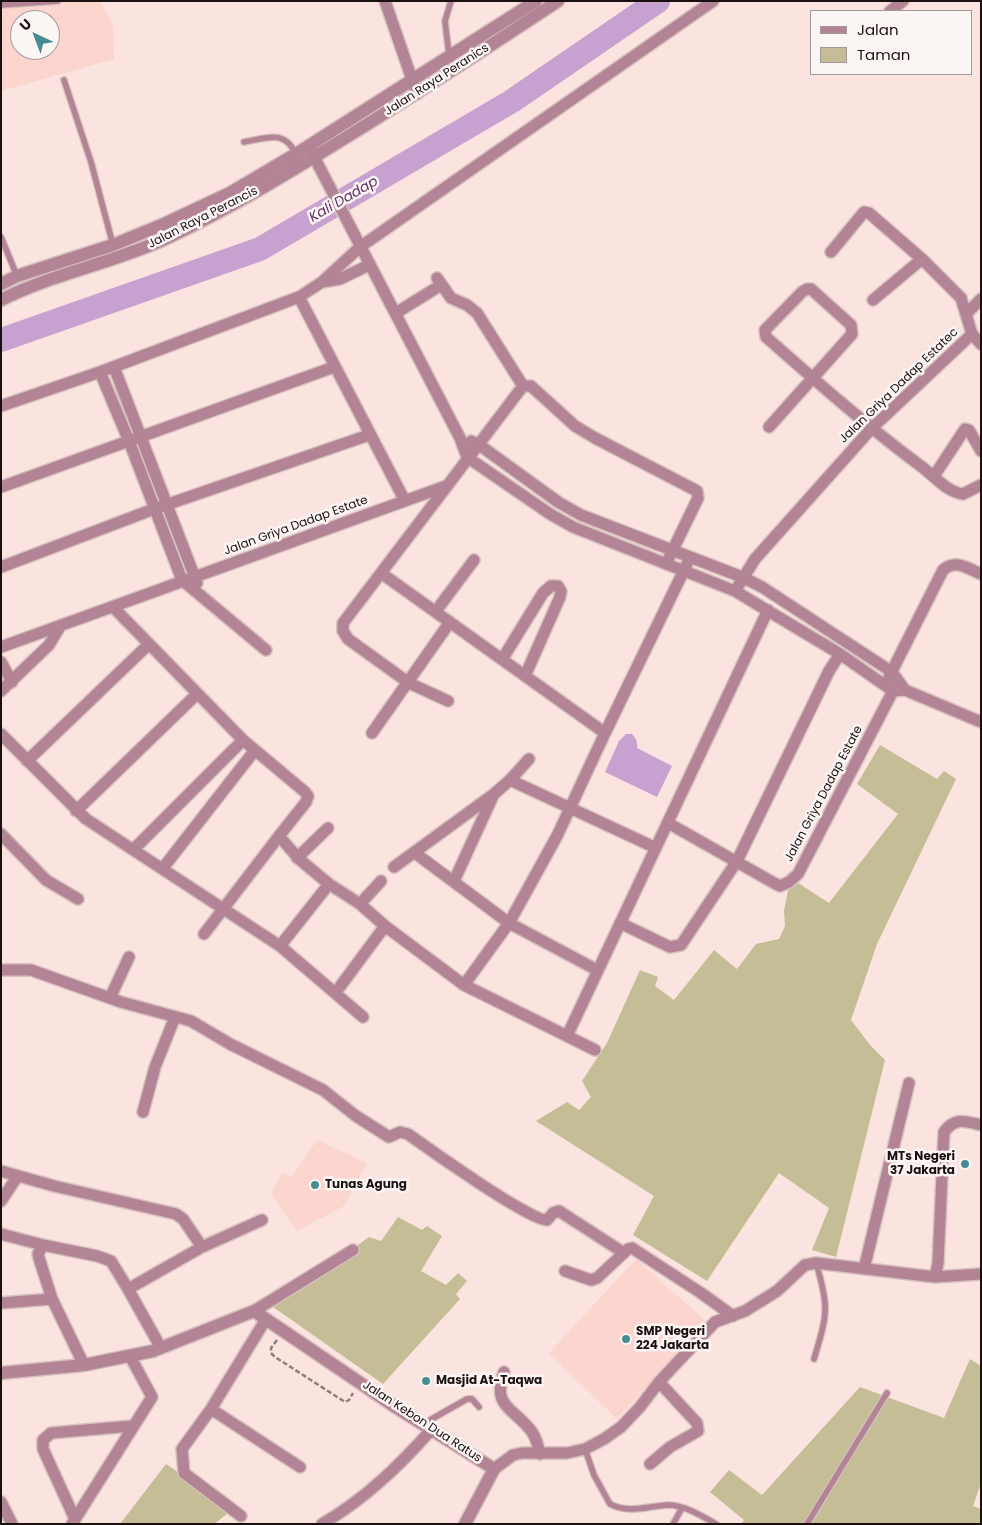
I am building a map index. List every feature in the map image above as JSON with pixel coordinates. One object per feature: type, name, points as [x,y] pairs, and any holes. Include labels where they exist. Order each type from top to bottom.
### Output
[{"type":"street","points":[[385,1],[417,94]]},
{"type":"street","name":"Jalan Raya Peranics","points":[[312,152],[412,81],[536,1]]},
{"type":"street","name":"Jalan Raya Peranics","points":[[312,152],[417,94],[558,1]]},
{"type":"street","points":[[1,406],[114,367],[299,297],[322,282],[360,246],[713,1]]},
{"type":"street","points":[[891,10],[904,1]]},
{"type":"street","points":[[312,152],[460,438],[467,457],[550,514],[573,527],[735,591],[840,654],[889,688],[905,690],[981,722]]},
{"type":"street","name":"Jalan Raya Perancis","points":[[1,284],[18,276],[113,245],[164,224],[230,193],[296,154],[312,152]]},
{"type":"street","name":"Jalan Raya Perancis","points":[[1,300],[20,291],[115,259],[167,238],[242,200],[312,152]]},
{"type":"street","name":"Jalan Griya Dadap Estatec","points":[[742,577],[754,559],[871,429],[972,334],[961,298],[922,259],[866,212],[841,237],[831,252]]},
{"type":"street","points":[[873,300],[922,259]]},
{"type":"street","points":[[322,282],[340,279],[369,265]]},
{"type":"street","points":[[396,313],[439,281],[450,298],[467,305],[477,313],[523,386]]},
{"type":"street","points":[[769,427],[812,378],[852,334],[853,330],[815,293],[807,289],[764,333],[812,378],[871,429],[934,476],[939,482],[965,494],[981,485]]},
{"type":"street","points":[[299,297],[369,435],[405,501]]},
{"type":"street","points":[[966,314],[981,300]]},
{"type":"street","points":[[972,334],[981,344]]},
{"type":"street","points":[[114,367],[195,576],[197,590]]},
{"type":"street","points":[[1,487],[334,367]]},
{"type":"street","points":[[100,372],[129,440],[182,580],[197,590],[266,650]]},
{"type":"street","points":[[448,701],[409,683],[348,639],[343,631],[343,623],[467,457],[523,386]]},
{"type":"street","points":[[523,386],[531,386],[576,426],[595,438],[697,491],[698,498],[666,564]]},
{"type":"street","points":[[934,476],[965,429],[969,430],[981,451]]},
{"type":"street","points":[[1,567],[154,510],[369,435]]},
{"type":"street","points":[[460,438],[478,444],[558,502],[581,515],[742,577],[770,592],[896,675],[905,690]]},
{"type":"street","name":"Jalan Griya Dadap Estate","points":[[1,647],[446,486]]},
{"type":"street","points":[[464,985],[509,923],[571,809],[605,733],[690,558]]},
{"type":"street","points":[[436,611],[474,560]]},
{"type":"street","name":"Jalan Griya Dadap Estate","points":[[668,823],[780,886],[795,878],[896,675],[943,570],[949,565],[956,563],[981,574]]},
{"type":"street","points":[[381,572],[605,733]]},
{"type":"street","points":[[735,591],[742,577]]},
{"type":"street","points":[[502,658],[543,593],[551,586],[558,586],[561,591],[560,597],[525,676]]},
{"type":"street","points":[[113,607],[148,646],[244,740],[308,796],[204,934]]},
{"type":"street","points":[[567,1036],[768,610]]},
{"type":"street","points":[[372,733],[409,683],[450,622]]},
{"type":"street","points":[[1,691],[49,645],[61,625]]},
{"type":"street","points":[[27,761],[148,646]]},
{"type":"street","points":[[620,923],[670,947],[681,945],[737,862],[829,671],[840,654]]},
{"type":"street","points":[[1,662],[12,682]]},
{"type":"street","points":[[76,811],[197,694]]},
{"type":"street","points":[[1,734],[76,811],[280,946],[363,1017]]},
{"type":"street","points":[[134,849],[244,740]]},
{"type":"street","points":[[164,868],[255,750]]},
{"type":"street","points":[[394,867],[494,794],[529,760]]},
{"type":"street","points":[[510,780],[656,848]]},
{"type":"street","points":[[454,881],[494,794]]},
{"type":"street","points":[[297,858],[328,828]]},
{"type":"street","points":[[279,836],[297,858],[329,884],[360,904],[384,926],[464,985],[596,1050]]},
{"type":"street","points":[[4,842],[46,880],[78,899]]},
{"type":"street","points":[[415,853],[509,923],[597,970]]},
{"type":"street","points":[[360,904],[381,881]]},
{"type":"street","points":[[280,946],[329,884]]},
{"type":"street","points":[[336,992],[384,926]]},
{"type":"street","points":[[110,998],[129,957]]},
{"type":"street","points":[[1,970],[31,970],[110,998],[191,1021],[230,1044],[323,1090],[356,1116],[389,1137],[400,1132],[408,1134],[510,1203],[538,1219],[547,1220],[553,1213],[559,1211],[624,1252]]},
{"type":"street","points":[[143,1112],[155,1068],[175,1017]]},
{"type":"street","points":[[864,1269],[909,1083]]},
{"type":"street","points":[[935,1277],[938,1263],[944,1132],[950,1124],[960,1120],[981,1125]]},
{"type":"street","points":[[1,1171],[176,1214],[183,1220],[202,1248]]},
{"type":"street","points":[[1,1201],[17,1176]]},
{"type":"street","points":[[128,1289],[202,1248],[262,1220]]},
{"type":"street","points":[[1,1234],[107,1260],[115,1266],[161,1348]]},
{"type":"street","points":[[43,1245],[38,1254],[52,1299],[84,1365]]},
{"type":"street","points":[[565,1270],[592,1280],[603,1273],[624,1252],[632,1248],[733,1316]]},
{"type":"street","points":[[1,1373],[84,1365],[161,1348],[254,1311],[353,1250]]},
{"type":"street","points":[[816,1263],[935,1277],[981,1274]]},
{"type":"street","name":"Jalan Kebon Dua Ratus","points":[[254,1311],[494,1469],[512,1455],[585,1449],[620,1427],[715,1322],[745,1311],[777,1292],[805,1266],[816,1263]]},
{"type":"street","points":[[1,1303],[52,1299]]},
{"type":"street","points":[[241,1516],[184,1474],[182,1449],[211,1409],[266,1319]]},
{"type":"street","points":[[74,1521],[152,1397],[130,1356]]},
{"type":"street","points":[[504,1372],[500,1389],[502,1402],[531,1431],[540,1454]]},
{"type":"street","points":[[650,1464],[670,1447],[698,1431],[697,1423],[659,1382]]},
{"type":"street","points":[[211,1409],[300,1467]]},
{"type":"street","points":[[74,1521],[43,1449],[43,1440],[51,1433],[132,1426]]},
{"type":"street","points":[[322,1524],[348,1509],[400,1465],[428,1427]]},
{"type":"street","points":[[465,1524],[494,1469]]},
{"type":"street","points":[[1,1502],[8,1522]]},
{"type":"lane","points":[[1,5],[58,1]]},
{"type":"lane","points":[[449,57],[445,21],[451,1]]},
{"type":"lane","points":[[64,80],[91,162],[113,245]]},
{"type":"lane","points":[[244,142],[280,137],[289,141],[296,154]]},
{"type":"lane","points":[[1,237],[18,276]]},
{"type":"lane","points":[[814,1360],[827,1316],[827,1303],[816,1263]]},
{"type":"lane","points":[[808,1524],[887,1393]]},
{"type":"lane","points":[[428,1427],[467,1399],[472,1399],[479,1407]]},
{"type":"lane","points":[[585,1449],[594,1475],[610,1504],[626,1509],[670,1505],[697,1513],[716,1524]]},
{"type":"lane","points":[[674,1524],[682,1508]]},
{"type":"path","points":[[285,1332],[271,1348],[271,1353],[283,1362],[345,1402],[349,1400],[359,1380]]},
{"type":"shaded area","points":[[1,1],[100,1],[113,25],[114,59],[1,91]]},
{"type":"shaded area","points":[[626,734],[632,734],[636,739],[637,748],[672,766],[657,797],[605,772],[619,741]]},
{"type":"shaded area","name":"Tunas Agung","points":[[317,1140],[367,1163],[344,1206],[297,1231],[271,1194],[282,1173],[292,1176]]},
{"type":"shaded area","name":"SMP Negeri 224 Jakarta","points":[[636,1259],[707,1322],[617,1419],[549,1353]]},
{"type":"green space","points":[[880,745],[937,779],[944,771],[956,779],[877,944],[851,1020],[870,1045],[885,1060],[836,1257],[812,1250],[829,1208],[779,1173],[707,1281],[633,1235],[654,1196],[536,1121],[567,1102],[579,1110],[591,1097],[582,1081],[607,1043],[640,970],[658,977],[655,986],[674,1000],[714,950],[737,969],[756,944],[779,939],[785,926],[784,911],[789,886],[795,881],[829,903],[898,814],[857,784]]},
{"type":"green space","points":[[398,1217],[422,1230],[427,1226],[442,1236],[421,1271],[446,1285],[458,1273],[467,1281],[456,1294],[460,1299],[383,1384],[273,1307],[369,1237],[381,1241]]},
{"type":"green space","points":[[970,1359],[981,1366],[981,1483],[973,1506],[981,1509],[981,1524],[741,1524],[744,1520],[710,1492],[729,1470],[762,1495],[860,1387],[944,1418]]},
{"type":"green space","points":[[166,1464],[232,1510],[214,1524],[120,1524]]},
{"type":"waterway","name":"Kali Dadap","points":[[1,340],[260,249],[512,101],[658,1]]},
{"type":"place","name":"MTs Negeri 37 Jakarta","points":[[965,1164]]},
{"type":"place","name":"Tunas Agung","points":[[315,1185]]},
{"type":"place","name":"SMP Negeri 224 Jakarta","points":[[626,1339]]},
{"type":"place","name":"Masjid At-Taqwa","points":[[426,1381]]}]
